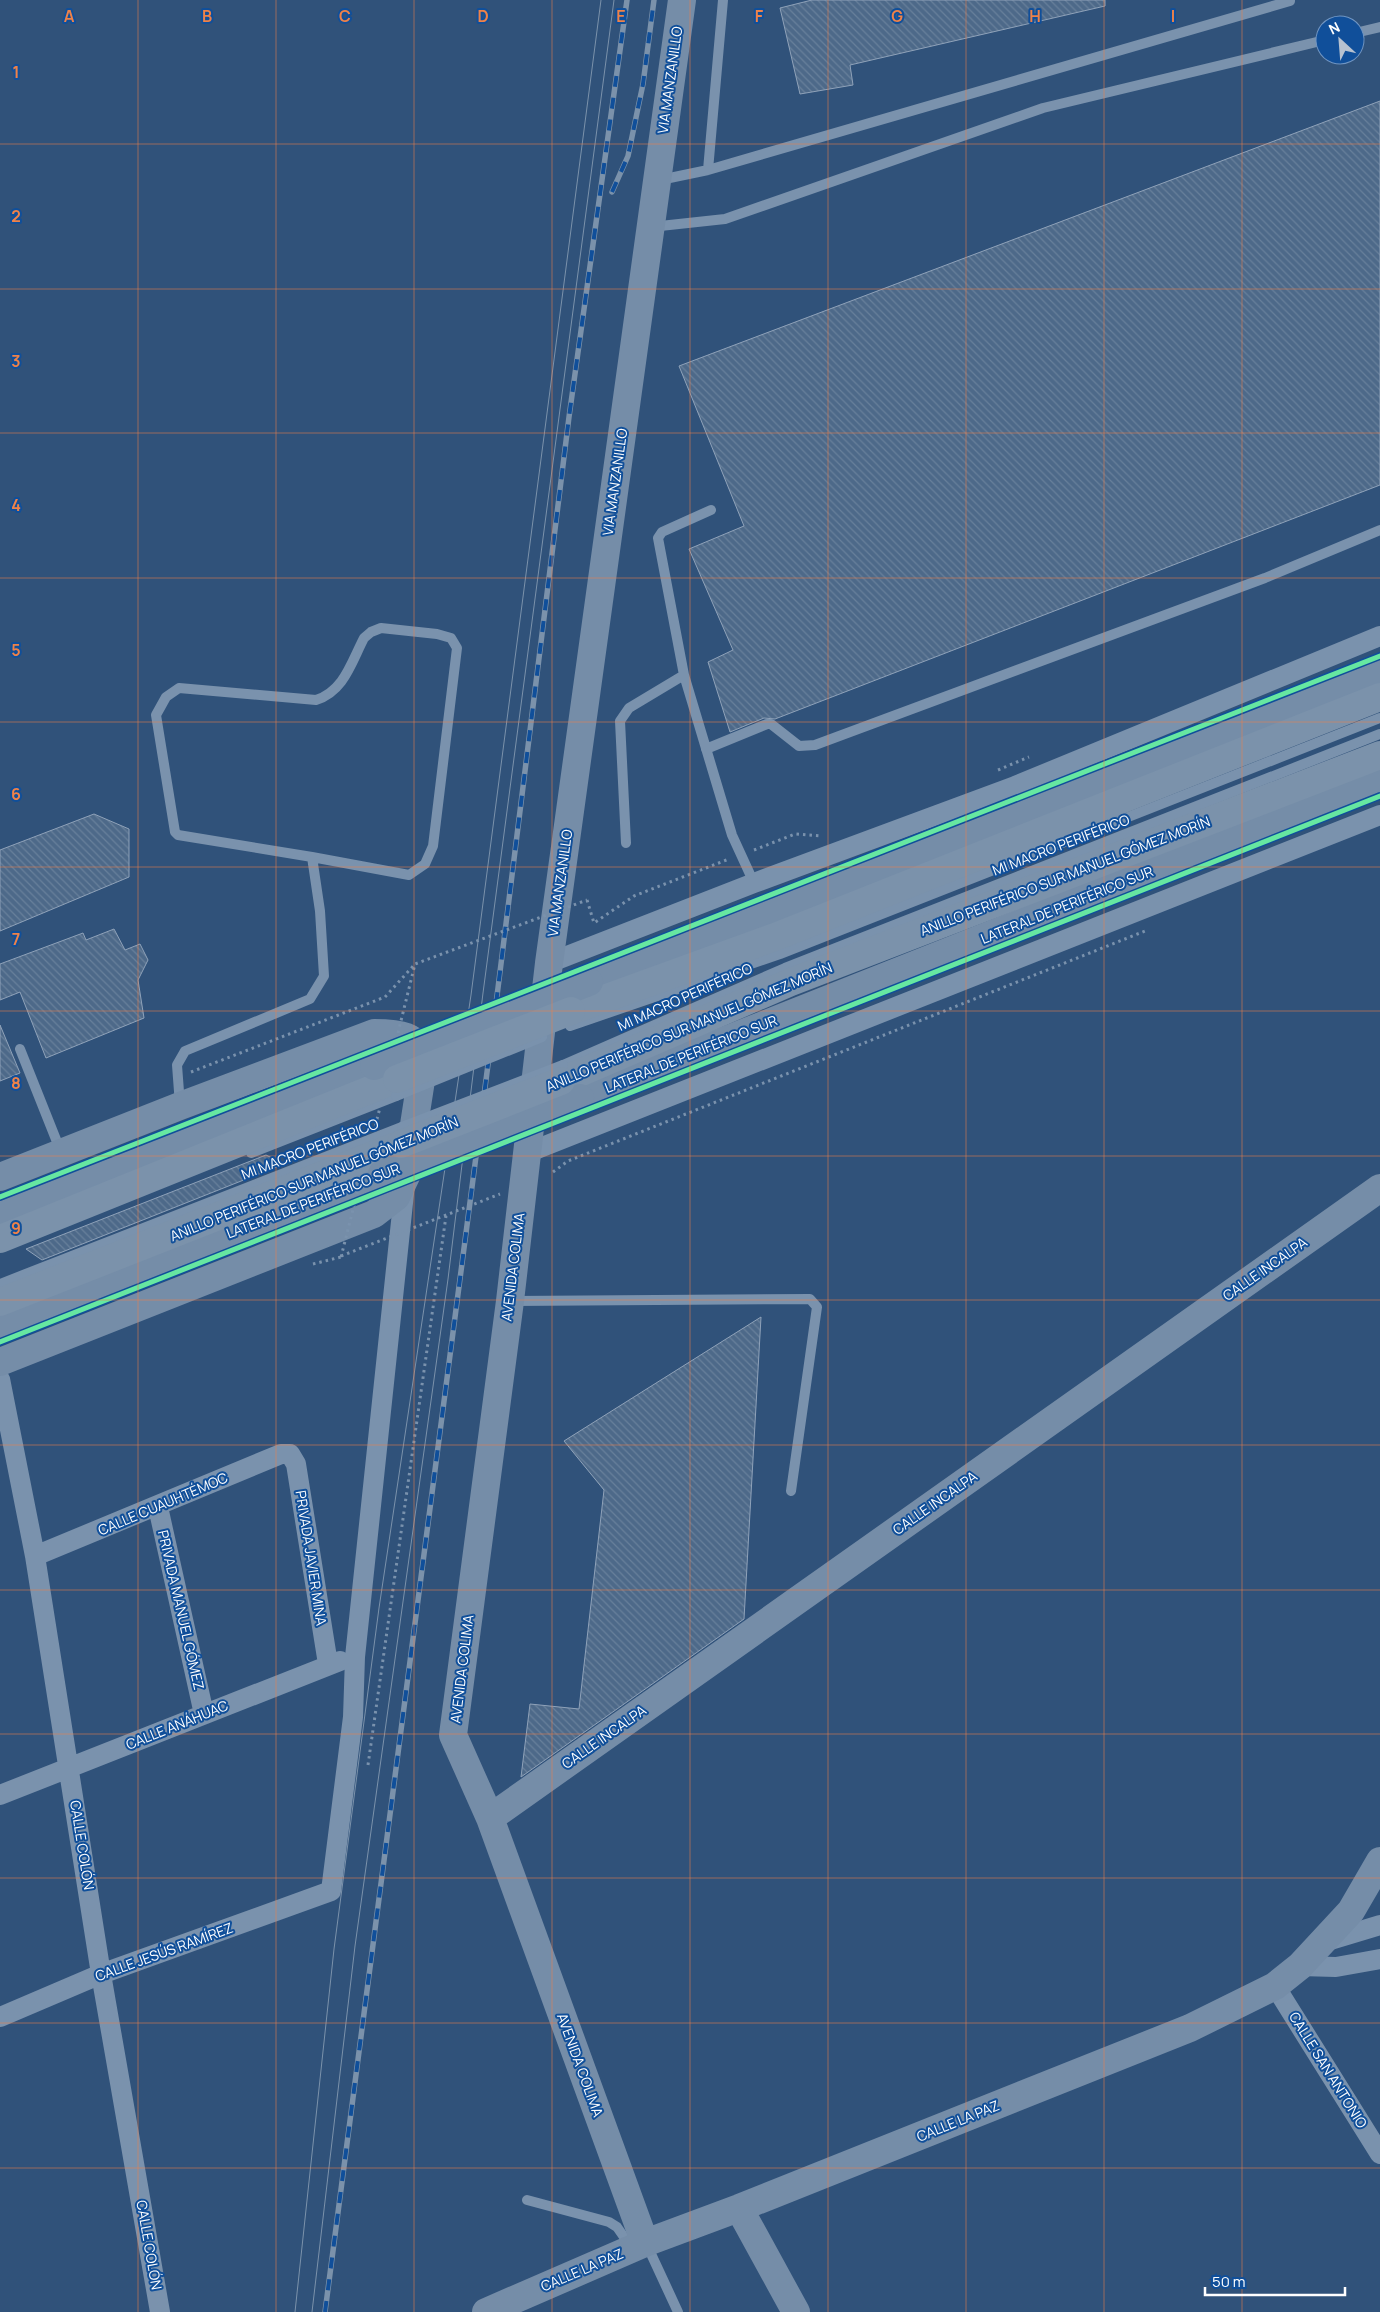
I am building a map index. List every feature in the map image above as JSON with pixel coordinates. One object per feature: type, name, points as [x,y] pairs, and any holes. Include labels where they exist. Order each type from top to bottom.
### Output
[{"type":"highway","points":[[0,1240],[387,1084],[562,1025],[775,937],[1380,697]]},
{"type":"highway","name":"ANILLO PERIFÉRICO SUR MANUEL GÓMEZ MORÍN","points":[[0,1302],[401,1135],[568,1082],[791,982],[1380,755]]},
{"type":"street","name":"VIA MANZANILLO","points":[[526,1153],[549,963],[682,0]]},
{"type":"street","points":[[549,963],[754,883],[1015,786],[1380,636]]},
{"type":"street","points":[[0,1212],[387,1084],[589,982],[1380,671]]},
{"type":"street","name":"LATERAL DE PERIFÉRICO SUR","points":[[0,1325],[379,1173],[568,1082],[1380,780]]},
{"type":"street","points":[[526,1153],[1380,815]]},
{"type":"street","points":[[0,1177],[180,1106],[374,1033],[398,1033],[411,1040],[423,1051],[424,1061],[379,1173],[355,1657]]},
{"type":"street","name":"AVENIDA COLIMA","points":[[526,1153],[510,1301],[453,1735],[490,1818],[639,2246]]},
{"type":"street","points":[[0,1362],[374,1214],[396,1197],[379,1173]]},
{"type":"street","name":"CALLE INCALPA","points":[[490,1818],[1380,1188]]},
{"type":"street","name":"CALLE COLÓN","points":[[0,1379],[35,1556],[70,1768],[101,1974],[160,2312]]},
{"type":"street","name":"CALLE CUAUHTÉMOC","points":[[35,1556],[281,1454],[290,1454]]},
{"type":"street","name":"PRIVADA JAVIER MINA","points":[[290,1454],[296,1464],[328,1664]]},
{"type":"street","name":"PRIVADA MANUEL GÓMEZ","points":[[158,1506],[204,1714]]},
{"type":"street","name":"CALLE ANÁHUAC","points":[[0,1795],[328,1664],[355,1657]]},
{"type":"street","name":"CALLE JESÚS RAMÍREZ","points":[[0,2017],[101,1974],[331,1891],[353,1717],[355,1657]]},
{"type":"street","name":"CALLE LA PAZ","points":[[486,2312],[639,2246],[1190,2028],[1275,1986],[1300,1966],[1324,1942],[1351,1910],[1380,1861]]},
{"type":"street","points":[[1324,1942],[1380,1925]]},
{"type":"street","points":[[1300,1966],[1336,1967],[1380,1959]]},
{"type":"street","name":"CALLE SAN ANTONIO","points":[[1275,1986],[1380,2154]]},
{"type":"street","points":[[739,2208],[796,2312]]},
{"type":"lane","points":[[708,170],[723,0]]},
{"type":"lane","points":[[656,180],[708,170],[1290,1]]},
{"type":"lane","points":[[1365,31],[1380,27]]},
{"type":"lane","points":[[649,228],[725,219],[1042,108],[1315,42]]},
{"type":"lane","points":[[711,510],[662,532],[658,538],[684,675],[732,835],[754,883]]},
{"type":"lane","points":[[706,749],[767,724],[771,724],[799,746],[815,745],[1265,578],[1380,530]]},
{"type":"lane","points":[[381,628],[437,634],[451,638],[457,648],[456,658],[433,846],[425,864],[409,875],[312,857],[175,832],[156,714],[166,697],[179,688],[316,700],[326,697],[338,688],[364,638],[371,632],[381,628]]},
{"type":"lane","points":[[626,843],[620,721],[629,708],[684,675]]},
{"type":"lane","name":"MI MACRO PERIFÉRICO","points":[[562,1025],[780,954],[1380,718]]},
{"type":"lane","name":"MI MACRO PERIFÉRICO","points":[[568,1082],[784,968],[1380,734]]},
{"type":"lane","points":[[180,1106],[177,1065],[185,1051],[310,999],[324,976],[320,911],[312,857]]},
{"type":"lane","points":[[20,1048],[61,1153]]},
{"type":"lane","name":"MI MACRO PERIFÉRICO","points":[[240,1157],[387,1084]]},
{"type":"lane","name":"MI MACRO PERIFÉRICO","points":[[0,1284],[401,1135]]},
{"type":"lane","points":[[510,1301],[810,1299],[817,1308],[792,1491]]},
{"type":"lane","points":[[527,2200],[608,2222],[617,2227],[639,2246],[678,2312]]},
{"type":"path","points":[[995,771],[1031,756]]},
{"type":"path","points":[[397,1039],[415,964],[587,900],[594,923],[634,896],[795,834],[830,837]]},
{"type":"path","points":[[553,1172],[568,1161],[1149,929]]},
{"type":"path","points":[[387,1084],[379,1173],[341,1257],[500,1194]]},
{"type":"path","points":[[347,1205],[366,1198]]},
{"type":"path","points":[[368,1764],[446,1216]]},
{"type":"building","points":[[812,0],[1105,0],[1105,6],[850,65],[853,85],[800,94],[780,8]]},
{"type":"building","points":[[1380,101],[1380,485],[775,719],[764,718],[730,732],[708,662],[733,650],[689,549],[744,526],[679,366]]},
{"type":"building","points":[[94,814],[129,829],[129,877],[0,931],[0,850]]},
{"type":"building","points":[[114,929],[125,950],[140,944],[148,960],[138,980],[144,1018],[46,1058],[20,992],[0,1000],[0,964],[83,933],[86,940]]},
{"type":"building","points":[[0,1025],[20,1073],[0,1081]]},
{"type":"building","points":[[266,1155],[284,1164],[42,1260],[26,1249]]},
{"type":"building","points":[[761,1317],[744,1619],[521,1777],[530,1704],[579,1709],[604,1490],[564,1441]]},
{"type":"tram line","points":[[295,2312],[334,1949],[379,1608],[471,995],[601,0]]},
{"type":"tram line","points":[[312,2312],[355,1946],[448,1279],[483,993],[614,0]]},
{"type":"railway","points":[[325,2312],[498,988],[569,417],[627,0]]},
{"type":"railway","points":[[612,192],[628,156],[643,84],[654,0]]},
{"type":"cycle path","points":[[0,1197],[1380,656]]},
{"type":"cycle path","points":[[0,1342],[1380,796]]}]
